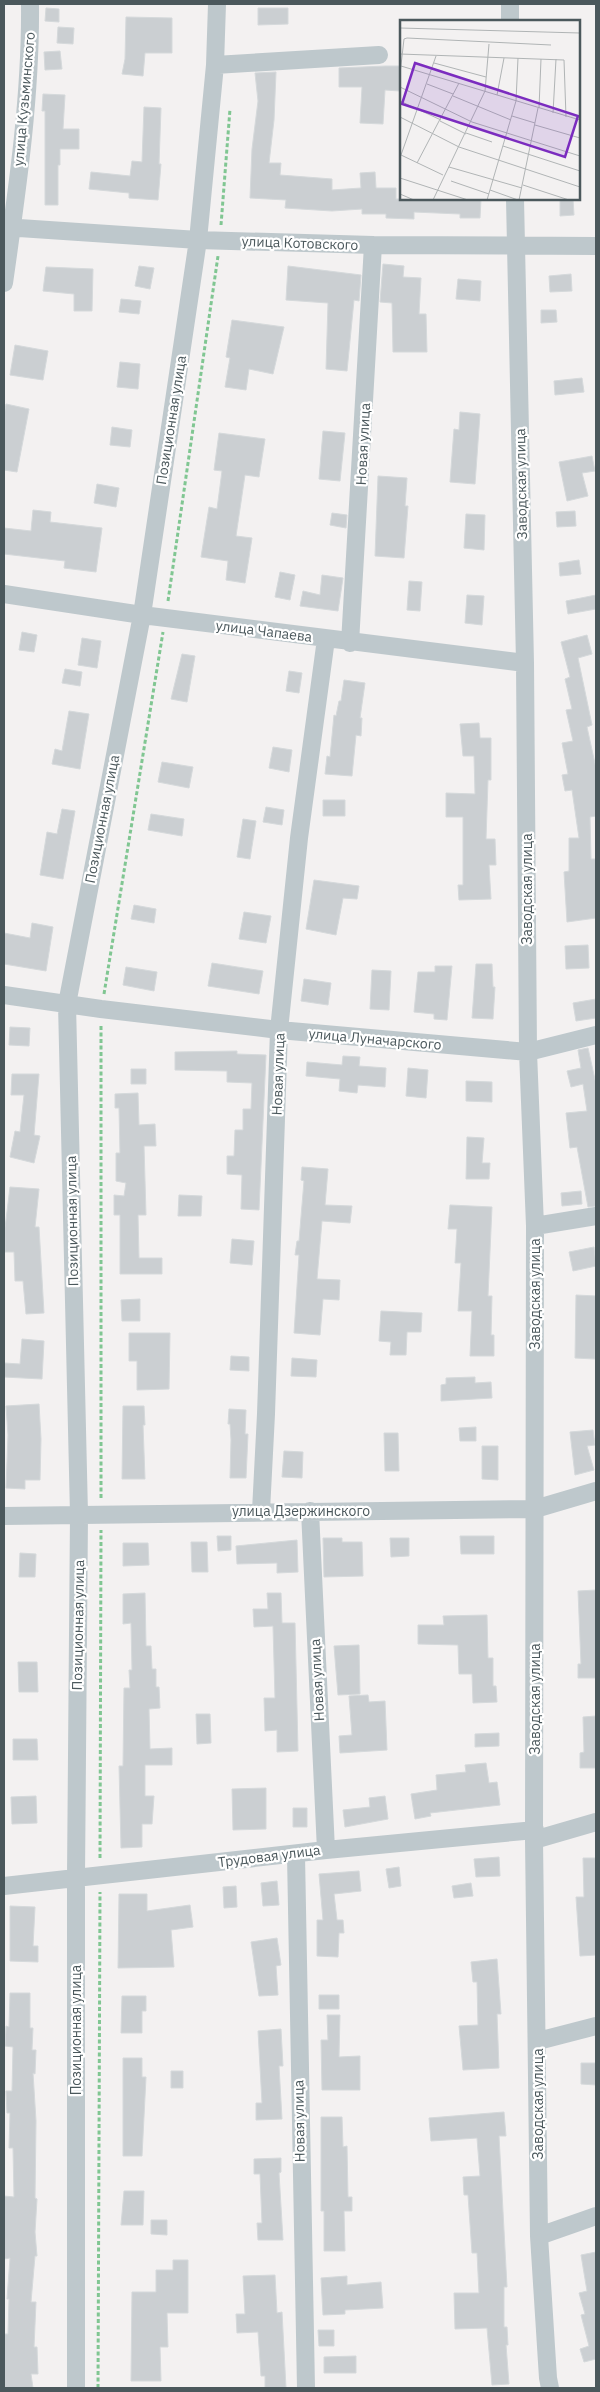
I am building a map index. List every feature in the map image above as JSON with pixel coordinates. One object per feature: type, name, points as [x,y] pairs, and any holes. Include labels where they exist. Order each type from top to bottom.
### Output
[{"type":"street","name":"улица Кузьминского","points":[[4,283],[8,227],[30,54],[30,4]]},
{"type":"street","name":"Позиционная улица","points":[[76,2388],[76,1877],[79,1514],[67,1004],[142,615],[198,240],[215,65],[217,4]]},
{"type":"street","points":[[510,4],[510,20]]},
{"type":"street","points":[[215,65],[379,55]]},
{"type":"street","name":"Заводская улица","points":[[515,200],[525,663],[528,1052],[535,1226],[535,1835],[539,2236],[550,2388]]},
{"type":"street","name":"улица Котовского","points":[[8,227],[198,240],[374,245],[596,246]]},
{"type":"street","name":"Новая улица","points":[[350,642],[374,245]]},
{"type":"street","name":"улица Чапаева","points":[[4,594],[142,615],[525,663]]},
{"type":"street","name":"Новая улица","points":[[261,1511],[267,1394],[279,1030],[299,838],[326,639]]},
{"type":"street","name":"улица Луначарского","points":[[4,995],[101,1009],[279,1030],[528,1052],[596,1035]]},
{"type":"street","points":[[535,1226],[596,1216]]},
{"type":"street","name":"улица Дзержинского","points":[[4,1516],[100,1513],[535,1508],[596,1491]]},
{"type":"street","name":"Новая улица","points":[[310,1511],[326,1850]]},
{"type":"street","name":"Трудовая улица","points":[[4,1886],[296,1855],[326,1850],[535,1835],[596,1822]]},
{"type":"street","name":"Новая улица","points":[[296,1855],[306,2388]]},
{"type":"street","points":[[538,2041],[596,2026]]},
{"type":"street","points":[[539,2236],[596,2216]]},
{"type":"path","points":[[98,2388],[101,1009],[165,618],[220,240],[230,103]]},
{"type":"building","points":[[46,8],[59,9],[59,22],[45,21]]},
{"type":"building","points":[[258,8],[288,8],[288,24],[258,25]]},
{"type":"building","points":[[126,17],[172,18],[172,53],[145,53],[143,76],[122,74],[125,59]]},
{"type":"building","points":[[58,27],[74,28],[73,44],[57,43]]},
{"type":"building","points":[[60,51],[62,69],[45,70],[44,52]]},
{"type":"building","points":[[400,66],[400,91],[385,90],[383,124],[360,123],[362,87],[339,87],[339,68]]},
{"type":"building","points":[[276,72],[274,120],[269,163],[281,163],[280,175],[332,179],[332,190],[361,188],[360,173],[375,172],[376,188],[396,188],[396,199],[481,200],[480,218],[460,218],[460,214],[414,212],[414,219],[386,218],[386,214],[362,214],[362,209],[332,211],[285,208],[286,200],[250,198],[252,149],[258,101],[255,73]]},
{"type":"building","points":[[43,94],[65,95],[63,129],[79,129],[79,149],[60,149],[58,205],[45,205],[45,111],[42,111]]},
{"type":"building","points":[[144,107],[161,108],[159,164],[161,164],[158,200],[129,198],[129,193],[89,189],[91,172],[130,176],[132,161],[142,162]]},
{"type":"building","points":[[560,200],[573,200],[574,215],[560,216]]},
{"type":"building","points":[[383,264],[404,266],[403,277],[421,278],[419,314],[426,314],[427,352],[393,352],[392,303],[380,302]]},
{"type":"building","points":[[139,266],[154,268],[150,289],[135,286]]},
{"type":"building","points":[[288,266],[361,275],[359,301],[354,300],[347,371],[326,369],[328,303],[286,300]]},
{"type":"building","points":[[46,267],[93,269],[92,311],[74,311],[74,294],[43,291]]},
{"type":"building","points":[[571,274],[572,291],[550,292],[549,276]]},
{"type":"building","points":[[458,279],[481,281],[480,301],[456,299]]},
{"type":"building","points":[[121,299],[141,301],[139,314],[119,312]]},
{"type":"building","points":[[541,310],[556,310],[557,322],[541,323]]},
{"type":"building","points":[[232,320],[284,327],[273,374],[249,369],[246,390],[225,387],[230,358],[226,357]]},
{"type":"building","points":[[15,345],[48,351],[43,380],[10,375]]},
{"type":"building","points":[[120,362],[140,364],[138,389],[117,387]]},
{"type":"building","points":[[582,378],[584,392],[555,395],[554,381]]},
{"type":"building","points":[[6,404],[29,409],[17,472],[4,470],[4,415]]},
{"type":"building","points":[[460,412],[480,414],[475,484],[450,482],[454,429],[459,430]]},
{"type":"building","points":[[112,427],[132,430],[130,447],[110,445]]},
{"type":"building","points":[[323,431],[345,433],[340,481],[319,479]]},
{"type":"building","points":[[219,433],[265,439],[259,477],[245,475],[236,536],[252,538],[245,583],[226,580],[228,561],[201,557],[209,507],[217,509],[222,471],[214,470]]},
{"type":"building","points":[[592,456],[595,471],[582,473],[588,496],[567,501],[559,462]]},
{"type":"building","points":[[378,476],[407,478],[405,506],[408,506],[404,558],[375,556]]},
{"type":"building","points":[[97,484],[119,488],[116,507],[94,503]]},
{"type":"building","points":[[33,510],[51,512],[50,522],[102,528],[96,572],[64,568],[65,561],[4,554],[4,528],[31,531]]},
{"type":"building","points":[[575,511],[576,526],[557,527],[556,512]]},
{"type":"building","points":[[332,513],[347,515],[346,528],[330,525]]},
{"type":"building","points":[[466,514],[485,515],[484,550],[464,548]]},
{"type":"building","points":[[579,560],[581,574],[560,576],[559,563]]},
{"type":"building","points":[[280,572],[295,575],[290,600],[275,597]]},
{"type":"building","points":[[322,575],[343,578],[338,611],[300,606],[303,591],[320,595]]},
{"type":"building","points":[[409,581],[422,582],[420,611],[407,610]]},
{"type":"building","points":[[467,595],[484,596],[482,625],[465,623]]},
{"type":"building","points":[[596,595],[596,609],[568,614],[566,601]]},
{"type":"building","points":[[22,632],[37,635],[34,652],[19,650]]},
{"type":"building","points":[[587,635],[592,654],[578,658],[592,725],[587,727],[596,768],[596,816],[590,817],[591,859],[596,859],[596,918],[567,922],[564,872],[569,871],[569,838],[579,838],[572,790],[565,791],[562,775],[568,774],[562,743],[573,741],[566,710],[572,709],[565,679],[570,677],[561,642]]},
{"type":"building","points":[[82,638],[101,641],[97,668],[78,665]]},
{"type":"building","points":[[182,654],[195,656],[187,702],[171,699]]},
{"type":"building","points":[[65,669],[82,672],[80,686],[62,683]]},
{"type":"building","points":[[289,671],[302,673],[299,693],[286,691]]},
{"type":"building","points":[[344,680],[365,683],[360,718],[362,718],[361,736],[356,735],[352,776],[325,774],[327,756],[330,757],[334,715],[336,716],[339,701],[341,701]]},
{"type":"building","points":[[69,711],[89,714],[80,769],[52,764],[55,749],[62,751]]},
{"type":"building","points":[[479,723],[480,738],[491,738],[491,780],[488,780],[486,839],[495,839],[496,865],[489,865],[491,899],[459,900],[458,885],[463,885],[463,817],[446,817],[446,793],[475,794],[474,756],[463,756],[460,724]]},
{"type":"building","points":[[273,747],[292,750],[289,772],[269,768]]},
{"type":"building","points":[[162,762],[193,767],[189,788],[158,782]]},
{"type":"building","points":[[323,800],[345,800],[345,816],[323,816]]},
{"type":"building","points":[[266,807],[284,810],[282,825],[263,822]]},
{"type":"building","points":[[62,809],[75,811],[63,879],[40,875],[47,832],[57,834]]},
{"type":"building","points":[[151,814],[184,819],[182,836],[148,830]]},
{"type":"building","points":[[243,819],[256,821],[250,859],[237,857]]},
{"type":"building","points":[[314,880],[359,886],[357,899],[343,898],[336,935],[306,929]]},
{"type":"building","points":[[134,905],[156,909],[154,923],[131,919]]},
{"type":"building","points":[[244,912],[271,916],[266,943],[239,939]]},
{"type":"building","points":[[32,923],[53,927],[46,971],[4,964],[4,933],[30,938]]},
{"type":"building","points":[[588,945],[589,968],[566,969],[565,946]]},
{"type":"building","points":[[212,963],[263,971],[259,994],[208,986]]},
{"type":"building","points":[[476,964],[492,964],[493,987],[495,987],[493,1019],[472,1018]]},
{"type":"building","points":[[435,966],[452,966],[447,1020],[434,1019],[434,1014],[414,1012],[418,972],[435,972]]},
{"type":"building","points":[[126,967],[157,972],[154,991],[123,985]]},
{"type":"building","points":[[372,970],[391,971],[389,1010],[370,1009]]},
{"type":"building","points":[[304,979],[331,983],[328,1005],[301,1001]]},
{"type":"building","points":[[596,999],[596,1018],[576,1021],[573,1003]]},
{"type":"building","points":[[10,1027],[30,1028],[29,1046],[9,1045]]},
{"type":"building","points":[[588,1048],[596,1084],[596,1206],[588,1207],[577,1147],[570,1148],[566,1113],[587,1111],[583,1084],[571,1087],[567,1071],[581,1068],[578,1050]]},
{"type":"building","points":[[237,1051],[237,1054],[266,1055],[259,1210],[241,1209],[242,1175],[227,1174],[227,1156],[234,1156],[235,1130],[243,1130],[243,1109],[251,1109],[252,1083],[227,1082],[227,1071],[175,1070],[175,1052]]},
{"type":"building","points":[[343,1056],[360,1057],[359,1066],[386,1068],[385,1087],[358,1085],[357,1093],[339,1091],[340,1079],[306,1076],[307,1062],[342,1065]]},
{"type":"building","points":[[408,1068],[428,1070],[426,1098],[406,1096]]},
{"type":"building","points":[[131,1069],[146,1069],[146,1084],[131,1084]]},
{"type":"building","points":[[12,1074],[39,1074],[34,1135],[40,1136],[34,1163],[10,1157],[15,1131],[20,1132],[24,1095],[11,1095]]},
{"type":"building","points":[[466,1081],[492,1082],[492,1102],[466,1101]]},
{"type":"building","points":[[138,1093],[139,1125],[155,1124],[156,1146],[144,1146],[146,1215],[138,1215],[139,1258],[162,1258],[162,1274],[120,1274],[120,1215],[114,1215],[114,1195],[124,1196],[126,1183],[116,1181],[116,1153],[120,1153],[119,1108],[115,1108],[115,1094]]},
{"type":"building","points":[[467,1137],[484,1138],[482,1163],[490,1163],[489,1179],[466,1179]]},
{"type":"building","points":[[302,1167],[328,1169],[325,1205],[352,1206],[350,1223],[322,1221],[317,1279],[340,1280],[339,1300],[323,1299],[320,1335],[294,1333],[299,1255],[295,1255],[297,1241],[299,1241],[304,1181],[301,1180]]},
{"type":"building","points":[[10,1187],[39,1189],[35,1227],[39,1227],[44,1313],[26,1314],[23,1281],[15,1281],[14,1252],[5,1252],[5,1228]]},
{"type":"building","points":[[581,1191],[582,1204],[562,1206],[561,1193]]},
{"type":"building","points":[[179,1195],[202,1196],[201,1216],[178,1216]]},
{"type":"building","points":[[450,1205],[492,1207],[488,1296],[492,1296],[491,1335],[494,1335],[494,1356],[470,1356],[472,1311],[458,1311],[461,1263],[455,1263],[457,1229],[448,1229]]},
{"type":"building","points":[[232,1239],[254,1241],[252,1265],[230,1263]]},
{"type":"building","points":[[594,1247],[596,1266],[573,1271],[569,1252]]},
{"type":"building","points":[[576,1295],[596,1296],[595,1359],[575,1358]]},
{"type":"building","points":[[140,1299],[140,1321],[122,1321],[121,1300]]},
{"type":"building","points":[[381,1311],[422,1313],[421,1332],[407,1332],[406,1355],[390,1355],[391,1342],[379,1341]]},
{"type":"building","points":[[129,1333],[170,1333],[169,1389],[137,1390],[137,1361],[129,1361]]},
{"type":"building","points":[[22,1339],[44,1341],[42,1379],[4,1377],[4,1363],[20,1364]]},
{"type":"building","points":[[231,1356],[249,1357],[249,1371],[230,1370]]},
{"type":"building","points":[[292,1358],[317,1360],[316,1377],[291,1376]]},
{"type":"building","points":[[475,1377],[475,1383],[491,1382],[492,1398],[441,1401],[441,1385],[446,1384],[446,1378]]},
{"type":"building","points":[[39,1404],[41,1439],[40,1480],[25,1480],[25,1489],[6,1488],[8,1435],[6,1406]]},
{"type":"building","points":[[123,1406],[144,1406],[145,1479],[122,1479]]},
{"type":"building","points":[[229,1409],[246,1410],[245,1434],[248,1434],[246,1478],[230,1478],[231,1440],[230,1424],[228,1424]]},
{"type":"building","points":[[476,1427],[476,1441],[460,1441],[459,1428]]},
{"type":"building","points":[[593,1430],[595,1445],[587,1446],[594,1470],[575,1475],[570,1432]]},
{"type":"building","points":[[384,1433],[398,1433],[399,1471],[385,1471]]},
{"type":"building","points":[[482,1446],[498,1446],[498,1480],[482,1479]]},
{"type":"building","points":[[284,1451],[303,1452],[302,1478],[282,1477]]},
{"type":"building","points":[[217,1536],[231,1536],[231,1550],[218,1551]]},
{"type":"building","points":[[460,1536],[494,1536],[494,1554],[461,1554]]},
{"type":"building","points":[[323,1538],[342,1538],[342,1542],[362,1542],[363,1576],[324,1577]]},
{"type":"building","points":[[390,1538],[409,1538],[409,1556],[391,1557]]},
{"type":"building","points":[[297,1540],[298,1572],[277,1573],[277,1563],[237,1564],[236,1546]]},
{"type":"building","points":[[191,1542],[207,1542],[208,1572],[192,1572]]},
{"type":"building","points":[[123,1543],[148,1543],[149,1565],[123,1566]]},
{"type":"building","points":[[20,1553],[36,1554],[35,1577],[19,1577]]},
{"type":"building","points":[[596,1590],[596,1678],[578,1678],[578,1664],[581,1664],[578,1591]]},
{"type":"building","points":[[145,1593],[146,1646],[151,1646],[152,1669],[156,1669],[156,1687],[159,1687],[160,1708],[149,1709],[150,1749],[172,1748],[172,1765],[145,1765],[145,1796],[154,1796],[152,1824],[142,1824],[142,1847],[121,1848],[119,1766],[123,1766],[124,1688],[130,1688],[129,1670],[132,1670],[131,1623],[123,1624],[123,1594]]},
{"type":"building","points":[[267,1593],[281,1593],[282,1623],[295,1623],[298,1751],[277,1752],[277,1730],[265,1731],[264,1698],[275,1698],[273,1626],[254,1627],[253,1609],[268,1609]]},
{"type":"building","points":[[487,1615],[488,1658],[493,1658],[493,1686],[496,1686],[497,1702],[473,1703],[472,1674],[459,1674],[458,1645],[418,1644],[418,1625],[444,1625],[443,1616]]},
{"type":"building","points":[[359,1645],[360,1694],[338,1695],[334,1646]]},
{"type":"building","points":[[18,1662],[37,1662],[38,1692],[19,1692]]},
{"type":"building","points":[[368,1695],[369,1702],[385,1701],[387,1750],[340,1753],[339,1736],[352,1735],[349,1696]]},
{"type":"building","points":[[196,1714],[210,1714],[211,1743],[197,1744]]},
{"type":"building","points":[[596,1716],[596,1768],[580,1768],[580,1753],[584,1752],[583,1717]]},
{"type":"building","points":[[499,1733],[499,1746],[475,1747],[475,1734]]},
{"type":"building","points":[[13,1739],[37,1739],[38,1760],[13,1760]]},
{"type":"building","points":[[486,1763],[489,1783],[497,1782],[500,1805],[430,1813],[431,1816],[415,1819],[411,1794],[437,1790],[436,1775],[466,1772],[465,1765]]},
{"type":"building","points":[[266,1788],[266,1829],[233,1830],[232,1789]]},
{"type":"building","points":[[36,1796],[37,1823],[12,1824],[11,1797]]},
{"type":"building","points":[[385,1796],[388,1819],[345,1827],[343,1810],[370,1807],[369,1798]]},
{"type":"building","points":[[293,1808],[307,1808],[307,1827],[293,1827]]},
{"type":"building","points":[[499,1857],[500,1876],[476,1877],[474,1859]]},
{"type":"building","points":[[583,1858],[596,1858],[596,1955],[580,1956],[576,1897],[584,1897]]},
{"type":"building","points":[[399,1867],[401,1886],[389,1888],[386,1869]]},
{"type":"building","points":[[359,1871],[361,1891],[334,1894],[337,1920],[343,1920],[344,1933],[339,1933],[338,1957],[317,1956],[317,1920],[323,1920],[319,1874]]},
{"type":"building","points":[[277,1881],[279,1905],[263,1906],[261,1883]]},
{"type":"building","points":[[471,1883],[473,1896],[454,1898],[452,1886]]},
{"type":"building","points":[[236,1886],[237,1907],[224,1908],[223,1887]]},
{"type":"building","points":[[119,1894],[147,1894],[147,1911],[190,1905],[193,1927],[171,1930],[174,1967],[118,1968]]},
{"type":"building","points":[[10,1906],[35,1907],[33,1946],[38,1946],[38,1962],[10,1961]]},
{"type":"building","points":[[277,1938],[281,1965],[276,1966],[278,1995],[259,1996],[251,1942]]},
{"type":"building","points":[[497,1959],[501,2014],[497,2014],[499,2068],[463,2070],[459,2026],[478,2025],[477,1982],[473,1982],[471,1962]]},
{"type":"building","points":[[10,1993],[30,1993],[30,2028],[33,2028],[32,2050],[36,2050],[35,2074],[33,2073],[36,2121],[35,2198],[37,2199],[35,2232],[37,2256],[35,2256],[31,2302],[36,2302],[34,2347],[37,2347],[38,2374],[31,2374],[33,2388],[4,2388],[4,2334],[8,2334],[9,2299],[7,2299],[10,2258],[4,2259],[4,2196],[14,2197],[13,2148],[9,2148],[10,2113],[7,2113],[6,2091],[12,2091],[13,2047],[5,2046],[6,2026],[9,2027]]},
{"type":"building","points":[[319,1995],[339,1995],[339,2009],[319,2009]]},
{"type":"building","points":[[122,1996],[146,1996],[146,2011],[142,2011],[142,2033],[121,2033]]},
{"type":"building","points":[[327,2015],[340,2015],[339,2057],[360,2056],[360,2090],[322,2090],[321,2040],[328,2040]]},
{"type":"building","points":[[281,2029],[283,2066],[279,2066],[282,2119],[256,2120],[256,2103],[262,2103],[258,2031]]},
{"type":"building","points":[[123,2058],[142,2058],[142,2077],[146,2077],[142,2156],[123,2156]]},
{"type":"building","points":[[581,2063],[596,2063],[596,2085],[581,2084]]},
{"type":"building","points":[[171,2071],[183,2071],[183,2088],[171,2088]]},
{"type":"building","points":[[504,2112],[506,2136],[499,2136],[507,2287],[504,2287],[504,2327],[507,2327],[508,2345],[506,2345],[509,2384],[492,2385],[487,2328],[455,2329],[454,2293],[479,2293],[477,2253],[472,2253],[468,2195],[464,2195],[463,2177],[480,2176],[477,2138],[431,2141],[429,2118]]},
{"type":"building","points":[[321,2117],[342,2117],[343,2147],[347,2146],[348,2197],[352,2197],[352,2211],[344,2211],[345,2251],[324,2251],[324,2211],[321,2211]]},
{"type":"building","points":[[281,2158],[281,2172],[279,2173],[283,2240],[258,2240],[257,2223],[262,2223],[260,2174],[254,2174],[254,2159]]},
{"type":"building","points":[[124,2191],[144,2191],[143,2225],[121,2225]]},
{"type":"building","points":[[151,2220],[167,2220],[167,2235],[151,2234]]},
{"type":"building","points":[[596,2252],[596,2359],[584,2362],[580,2349],[589,2346],[581,2315],[585,2314],[579,2293],[587,2291],[581,2255]]},
{"type":"building","points":[[173,2260],[188,2260],[188,2313],[167,2313],[168,2347],[160,2347],[161,2381],[131,2381],[132,2292],[156,2292],[156,2270],[173,2270]]},
{"type":"building","points":[[275,2275],[277,2313],[282,2312],[286,2388],[265,2388],[265,2376],[261,2376],[258,2332],[237,2333],[236,2314],[245,2314],[243,2276]]},
{"type":"building","points":[[347,2276],[347,2285],[381,2282],[383,2308],[345,2310],[345,2314],[323,2315],[321,2278]]},
{"type":"building","points":[[318,2330],[334,2330],[334,2346],[319,2346]]},
{"type":"building","points":[[356,2356],[356,2373],[324,2373],[324,2357]]}]
